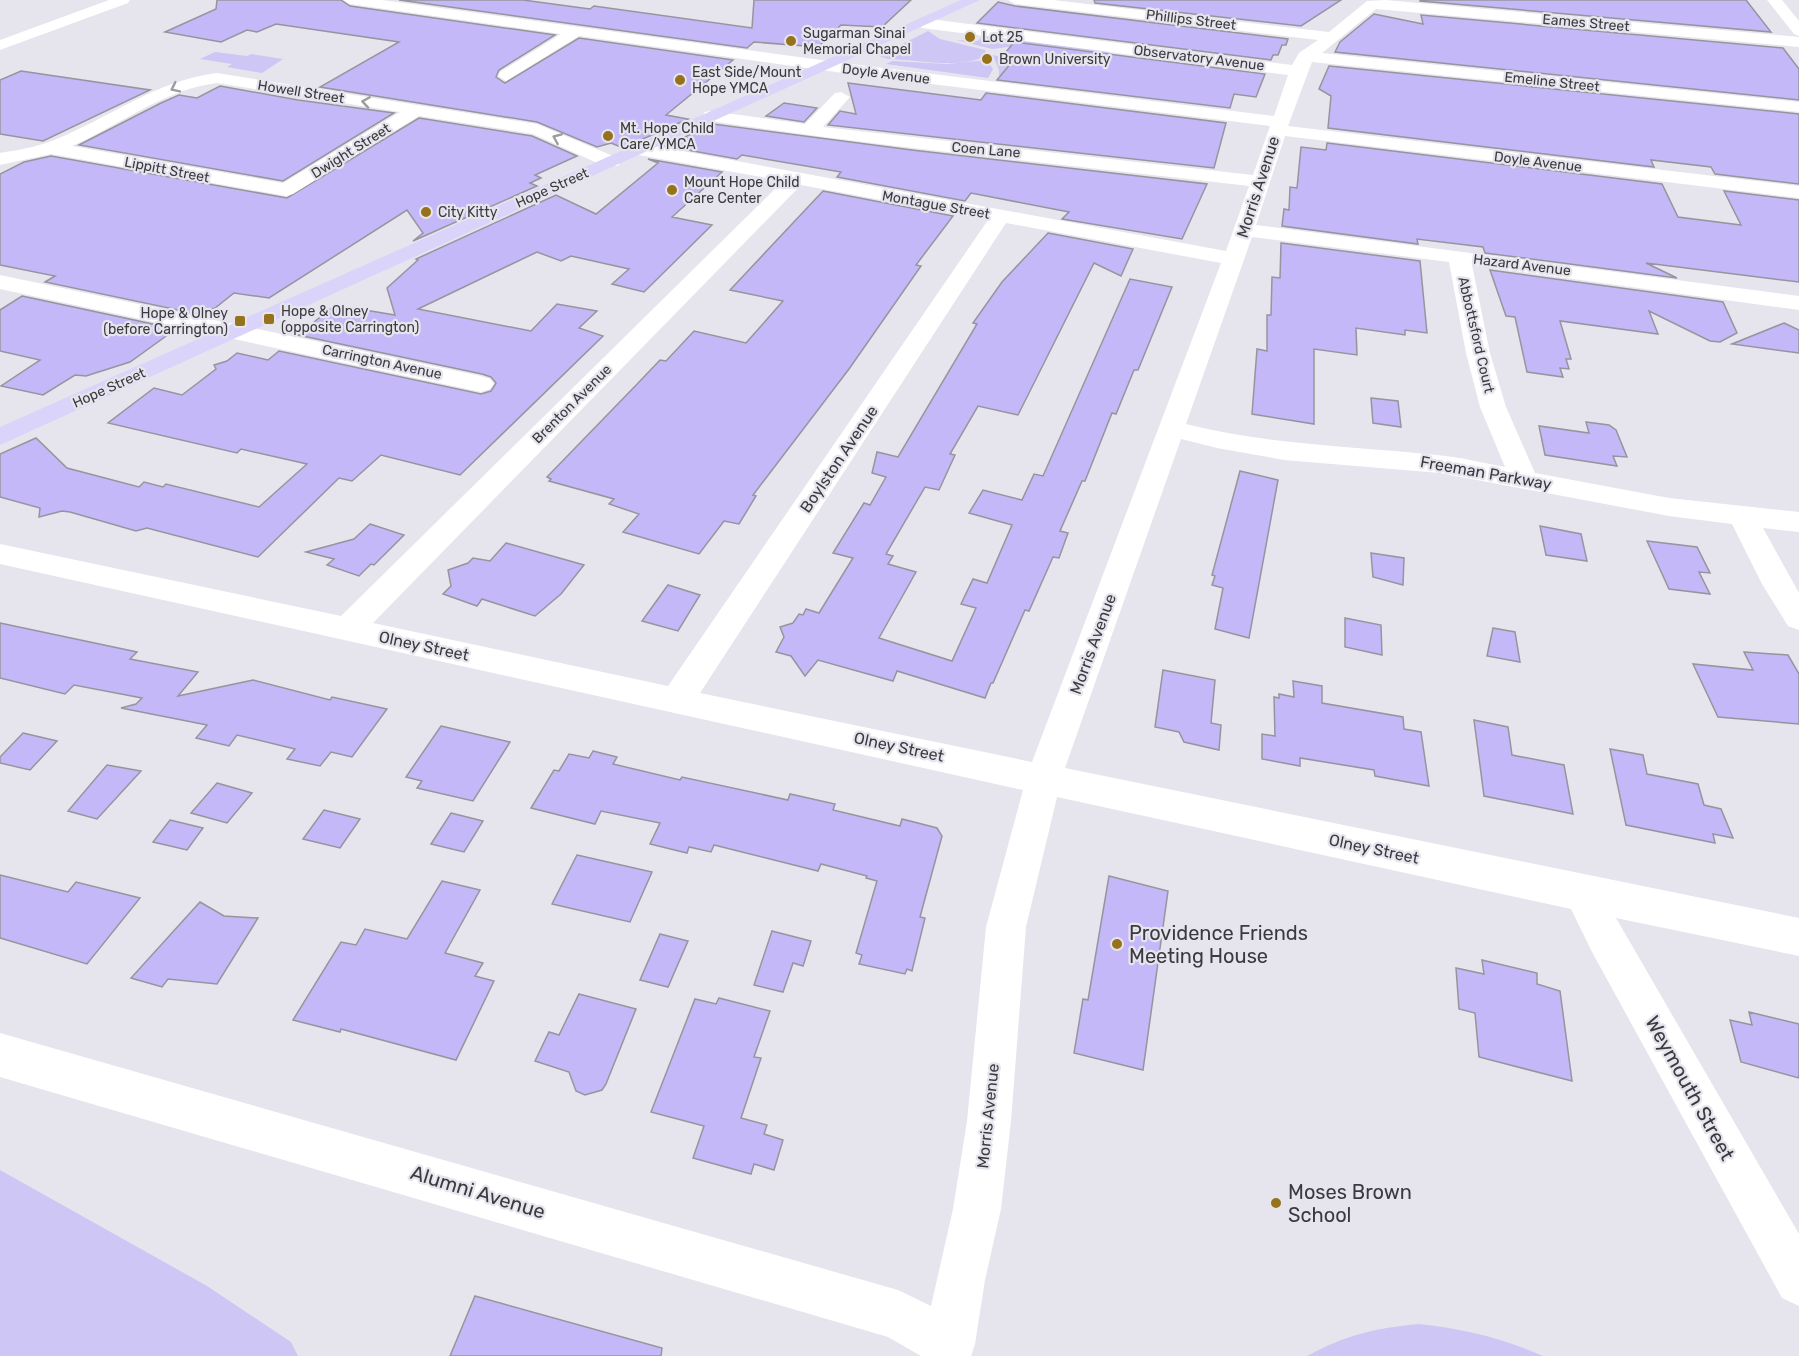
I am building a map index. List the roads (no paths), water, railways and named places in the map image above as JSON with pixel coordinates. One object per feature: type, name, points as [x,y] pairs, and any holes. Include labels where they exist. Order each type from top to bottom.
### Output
[{"type":"main road","name":"Hope Street","points":[[0,437],[973,0]]},
{"type":"street","points":[[0,45],[123,0]]},
{"type":"street","name":"Doyle Avenue","points":[[350,0],[826,66],[1799,192]]},
{"type":"street","name":"Phillips Street","points":[[1016,0],[1331,37]]},
{"type":"street","points":[[1774,0],[1799,30]]},
{"type":"street","points":[[1301,63],[1376,2]]},
{"type":"street","name":"Eames Street","points":[[1376,2],[1799,42]]},
{"type":"street","points":[[1151,16],[1170,5]]},
{"type":"street","name":"Observatory Avenue","points":[[922,23],[1301,63]]},
{"type":"street","points":[[506,76],[575,32]]},
{"type":"street","name":"Emeline Street","points":[[1301,63],[1799,107]]},
{"type":"street","name":"Morris Avenue","points":[[953,1350],[960,1280],[977,1209],[989,1121],[1006,927],[1044,777],[1239,245],[1301,63]]},
{"type":"street","name":"Howell Street","points":[[0,159],[50,148],[186,82],[205,78],[537,129],[611,162]]},
{"type":"street","points":[[809,131],[841,97]]},
{"type":"street","name":"Dwight Street","points":[[285,190],[416,110]]},
{"type":"street","name":"Coen Lane","points":[[711,116],[809,131],[1261,182]]},
{"type":"street","name":"Lippitt Street","points":[[50,148],[285,190]]},
{"type":"street","name":"Montague Street","points":[[639,149],[1000,217],[1239,245]]},
{"type":"street","name":"Brenton Avenue","points":[[348,629],[796,179]]},
{"type":"street","name":"Boylston Avenue","points":[[676,701],[1000,217]]},
{"type":"street","name":"Hazard Avenue","points":[[1239,245],[1459,257],[1799,303]]},
{"type":"street","name":"Abbottsford Court","points":[[1459,257],[1478,353],[1493,407],[1524,479]]},
{"type":"street","name":"Carrington Avenue","points":[[0,282],[482,384]]},
{"type":"street","name":"Freeman Parkway","points":[[1172,428],[1217,440],[1284,451],[1440,464],[1669,507],[1799,522]]},
{"type":"street","points":[[1743,517],[1777,584],[1799,618]]},
{"type":"street","name":"Olney Street","points":[[0,554],[676,701],[1044,777],[1584,894],[1799,937]]},
{"type":"street","name":"Weymouth Street","points":[[1584,894],[1606,939],[1799,1281]]},
{"type":"street","name":"Alumni Avenue","points":[[0,1055],[898,1315],[953,1350]]},
{"type":"place","name":"Lot 25","points":[[970,37]]},
{"type":"place","name":"Sugarman Sinai Memorial Chapel","points":[[791,41]]},
{"type":"place","name":"Brown University","points":[[987,59]]},
{"type":"place","name":"East Side/Mount Hope YMCA","points":[[680,80]]},
{"type":"place","name":"Mt. Hope Child Care/YMCA","points":[[608,136]]},
{"type":"place","name":"Mount Hope Child Care Center","points":[[672,190]]},
{"type":"place","name":"City Kitty","points":[[426,212]]},
{"type":"place","name":"Hope & Olney (opposite Carrington)","points":[[269,319]]},
{"type":"place","name":"Hope & Olney (before Carrington)","points":[[240,321]]},
{"type":"place","name":"Providence Friends Meeting House","points":[[1117,944]]},
{"type":"place","name":"Moses Brown School","points":[[1276,1203]]}]
